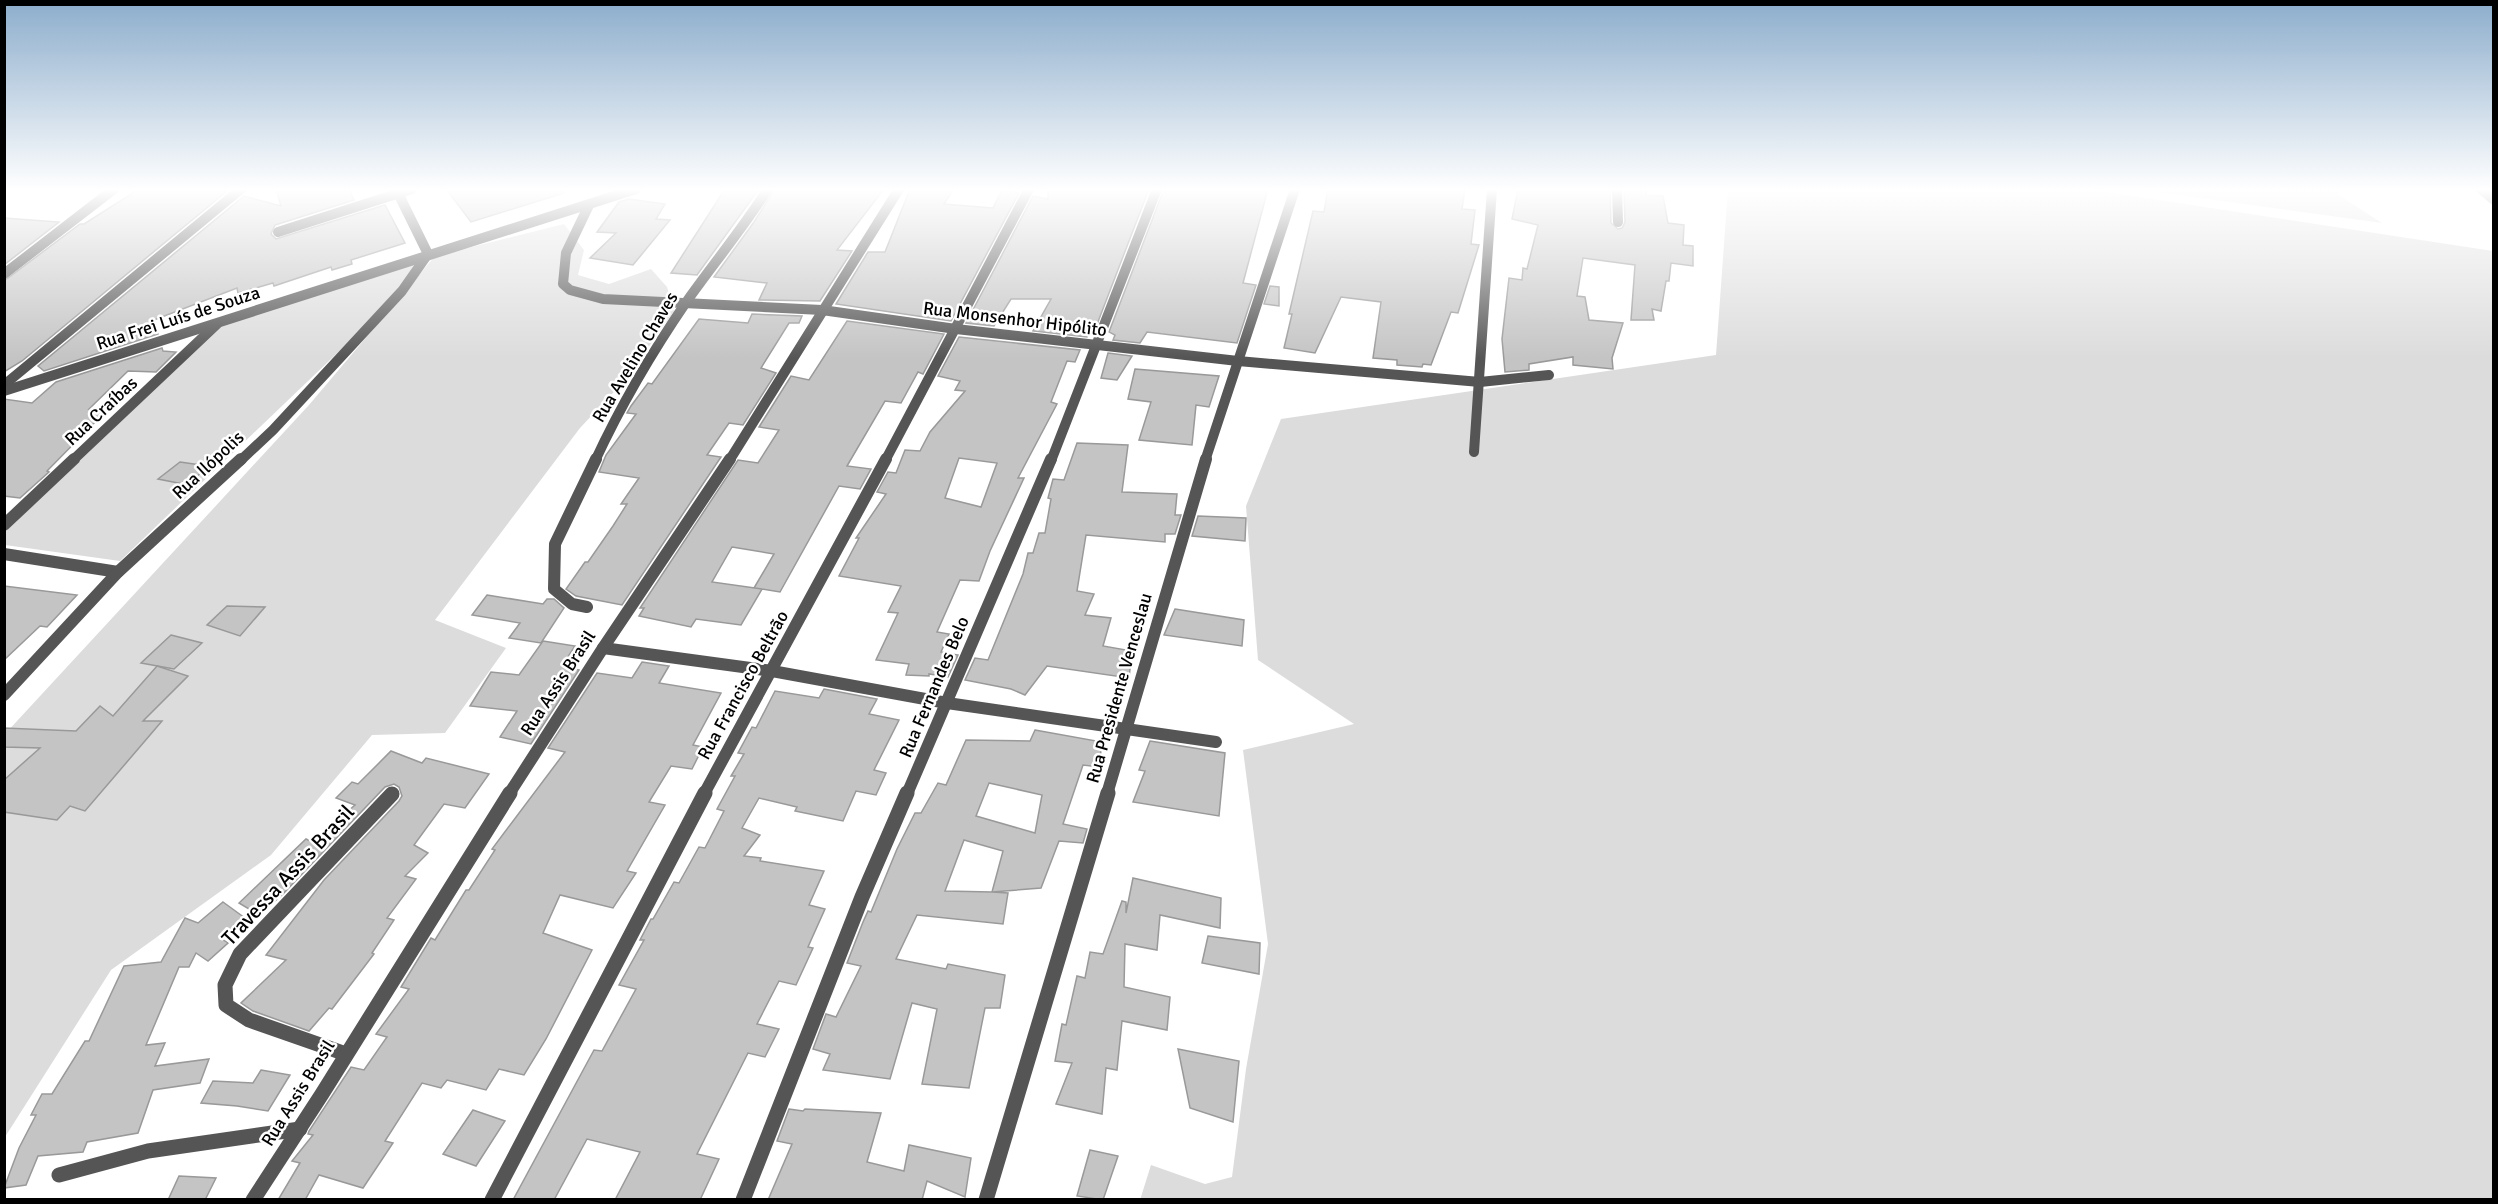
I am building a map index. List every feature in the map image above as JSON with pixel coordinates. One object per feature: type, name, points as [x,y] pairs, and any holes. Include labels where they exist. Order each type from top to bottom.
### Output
[{"type":"street","points":[[4,274],[41,245]]},
{"type":"street","points":[[4,385],[173,245]]},
{"type":"street","points":[[424,245],[428,254]]},
{"type":"street","name":"Rua Frei Luís de Souza","points":[[4,391],[457,245]]},
{"type":"street","name":"Rua Monsenhor Hipólito","points":[[569,245],[562,276],[566,287],[581,294],[622,301],[687,302],[822,310],[957,329],[1238,362],[1479,382],[1549,375]]},
{"type":"street","name":"Rua Avelino Chaves","points":[[587,607],[572,604],[554,589],[555,544],[619,410],[687,302],[730,245]]},
{"type":"street","name":"Rua Assis Brasil","points":[[253,1200],[603,648],[749,431],[863,245]]},
{"type":"street","name":"Rua Francisco Beltrão","points":[[492,1200],[686,829],[1000,245]]},
{"type":"street","name":"Rua Fernandes Belo","points":[[743,1200],[862,897],[947,703],[1097,346],[1136,245]]},
{"type":"street","name":"Rua Presidente Venceslau","points":[[986,1200],[1127,729],[1191,504],[1276,245]]},
{"type":"street","points":[[1474,452],[1488,245]]},
{"type":"street","name":"Rua Ilópolis","points":[[4,695],[118,572],[273,430],[402,291],[428,254]]},
{"type":"street","name":"Rua Craíbas","points":[[4,525],[220,321]]},
{"type":"street","points":[[4,554],[118,572]]},
{"type":"street","points":[[603,648],[772,671],[947,703],[1216,742]]},
{"type":"street","name":"Travessa Assis Brasil","points":[[346,1054],[249,1020],[226,1005],[225,985],[240,954],[392,794]]},
{"type":"street","points":[[59,1174],[148,1151],[300,1129]]},
{"type":"shaded area","points":[[479,245],[580,245],[584,250],[578,275],[609,284],[651,269],[667,287],[674,311],[626,379],[580,428],[435,620],[506,648],[445,733],[372,735],[271,855],[111,970],[5,1137],[5,734],[309,405],[435,256]]},
{"type":"shaded area","points":[[1724,245],[2455,245],[2493,251],[2493,1199],[1140,1200],[1151,1165],[1205,1184],[1232,1177],[1246,1069],[1268,944],[1243,750],[1354,724],[1258,660],[1246,506],[1281,419],[1716,355]]},
{"type":"shaded area","points":[[415,262],[402,291],[120,561],[5,545],[5,532],[222,325]]},
{"type":"building","points":[[4,245],[29,245],[4,265]]},
{"type":"building","points":[[52,245],[162,245],[22,361],[4,372],[4,281]]},
{"type":"building","points":[[184,245],[398,245],[351,260],[352,264],[332,270],[331,267],[274,286],[273,283],[238,293],[237,288],[154,320],[158,334],[44,371],[38,366]]},
{"type":"building","points":[[603,245],[649,245],[633,265],[590,258]]},
{"type":"building","points":[[689,245],[718,245],[697,275],[671,273]]},
{"type":"building","points":[[737,245],[841,245],[837,250],[852,251],[820,301],[759,300],[767,283],[714,277]]},
{"type":"building","points":[[888,245],[991,245],[951,321],[836,304],[868,252],[885,252]]},
{"type":"building","points":[[1007,245],[1127,245],[1096,327],[1092,325],[1087,337],[1033,331],[1051,299],[1011,299],[994,326],[966,323]]},
{"type":"building","points":[[1142,245],[1253,245],[1243,283],[1256,285],[1237,343],[1147,332],[1140,343],[1113,340],[1115,335],[1109,332]]},
{"type":"building","points":[[1305,245],[1479,245],[1458,313],[1451,312],[1431,365],[1423,364],[1422,367],[1397,365],[1397,360],[1373,358],[1381,302],[1341,297],[1315,353],[1284,348],[1292,314],[1289,314]]},
{"type":"building","points":[[1533,245],[1693,246],[1693,266],[1671,263],[1661,311],[1652,309],[1654,320],[1631,320],[1635,265],[1583,258],[1577,296],[1585,297],[1589,320],[1623,323],[1612,358],[1613,369],[1573,365],[1573,357],[1529,364],[1529,370],[1505,372],[1502,339],[1509,278],[1522,280],[1523,268],[1527,269]]},
{"type":"building","points":[[1270,286],[1279,287],[1279,306],[1264,304]]},
{"type":"building","points":[[752,314],[802,316],[799,323],[789,323],[761,368],[776,373],[743,425],[729,423],[707,455],[721,457],[622,605],[576,596],[566,589],[613,526],[627,504],[621,504],[639,478],[599,472],[606,455],[636,414],[627,413],[631,406],[648,383],[652,384],[699,319],[748,323]]},
{"type":"building","points":[[847,321],[944,334],[923,374],[918,372],[901,403],[885,401],[847,466],[871,469],[860,489],[839,486],[780,592],[762,589],[741,625],[696,619],[691,627],[639,616],[644,608],[640,608],[738,460],[758,463],[779,430],[759,427],[791,376],[809,380]],"holes":[[[732,547],[774,554],[754,588],[712,582]]]},
{"type":"building","points":[[959,337],[1080,350],[1075,362],[1067,361],[1051,402],[1057,404],[1018,478],[1024,478],[990,551],[979,581],[960,580],[937,632],[949,634],[941,652],[958,655],[948,677],[929,674],[929,676],[906,675],[909,664],[876,660],[898,613],[888,612],[901,586],[839,576],[859,538],[856,538],[886,494],[877,492],[888,472],[896,473],[905,450],[920,451],[930,432],[965,391],[955,390],[960,381],[938,376]],"holes":[[[959,458],[997,463],[981,507],[945,498]]]},
{"type":"building","points":[[162,348],[163,351],[176,352],[156,372],[128,371],[89,409],[107,410],[47,471],[49,472],[20,498],[4,496],[4,399],[32,403],[56,382]]},
{"type":"building","points":[[1108,353],[1132,356],[1117,380],[1101,378]]},
{"type":"building","points":[[1135,369],[1219,376],[1209,407],[1196,405],[1192,445],[1139,440],[1151,402],[1128,399]]},
{"type":"building","points":[[1077,443],[1128,445],[1122,492],[1177,494],[1175,515],[1181,515],[1175,534],[1165,534],[1165,542],[1086,535],[1077,591],[1094,594],[1085,615],[1111,618],[1103,646],[1132,651],[1129,678],[1047,666],[1025,695],[1011,689],[965,680],[975,658],[988,660],[1023,574],[1028,553],[1033,553],[1039,533],[1045,533],[1051,499],[1048,498],[1053,479],[1064,480]]},
{"type":"building","points":[[180,462],[208,466],[188,485],[158,479]]},
{"type":"building","points":[[1198,516],[1246,518],[1245,541],[1192,536]]},
{"type":"building","points":[[4,586],[77,595],[47,627],[40,626],[4,660]]},
{"type":"building","points":[[487,595],[543,604],[547,599],[554,599],[564,608],[541,643],[509,638],[520,623],[472,615]]},
{"type":"building","points":[[227,606],[265,607],[240,636],[207,625]]},
{"type":"building","points":[[1175,609],[1244,620],[1242,646],[1164,635]]},
{"type":"building","points":[[171,635],[202,643],[174,669],[141,663]]},
{"type":"building","points":[[543,641],[575,646],[562,666],[579,670],[531,744],[500,737],[517,711],[470,706],[491,672],[519,675]]},
{"type":"building","points":[[642,662],[669,666],[659,683],[721,693],[693,745],[703,747],[692,769],[671,766],[649,802],[665,805],[627,871],[636,873],[613,908],[560,895],[543,933],[592,950],[546,1039],[524,1075],[499,1069],[486,1090],[447,1080],[441,1088],[422,1083],[385,1141],[393,1143],[363,1188],[319,1175],[305,1200],[278,1200],[300,1163],[292,1161],[313,1135],[308,1134],[309,1131],[351,1067],[364,1070],[387,1037],[376,1034],[409,989],[401,987],[431,938],[435,940],[466,890],[469,890],[495,850],[492,849],[565,752],[548,748],[597,673],[632,678]]},
{"type":"building","points":[[157,666],[188,676],[143,721],[162,721],[85,811],[70,806],[57,820],[4,812],[4,780],[40,748],[4,747],[4,728],[76,731],[100,706],[113,716]]},
{"type":"building","points":[[824,689],[877,699],[869,714],[899,720],[874,770],[886,773],[876,795],[856,791],[843,821],[795,811],[797,807],[759,798],[742,828],[760,835],[744,856],[761,858],[760,861],[824,871],[809,905],[825,909],[808,947],[813,948],[796,985],[779,981],[757,1024],[779,1029],[765,1057],[748,1053],[697,1154],[719,1159],[700,1200],[615,1200],[640,1152],[587,1139],[554,1200],[513,1200],[594,1050],[602,1051],[636,989],[619,985],[644,940],[640,940],[651,919],[674,882],[679,883],[699,847],[705,848],[724,811],[717,809],[735,776],[731,776],[744,754],[738,753],[752,727],[756,728],[775,691],[819,698]]},
{"type":"building","points":[[1035,730],[1102,742],[1099,767],[1083,765],[1063,824],[1087,829],[1083,843],[1059,841],[1041,888],[992,892],[1008,893],[1003,924],[917,915],[896,959],[946,969],[948,964],[1005,975],[1000,1008],[985,1008],[969,1088],[922,1084],[937,1009],[912,1003],[890,1079],[823,1070],[830,1054],[813,1049],[826,1014],[836,1017],[861,966],[847,963],[863,922],[868,911],[871,912],[897,849],[915,813],[921,813],[938,783],[946,785],[966,740],[1030,741]],"holes":[[[989,783],[1042,795],[1035,833],[976,816]],[[964,840],[1003,851],[992,892],[945,891]]]},
{"type":"building","points":[[1150,741],[1225,753],[1219,816],[1133,802],[1145,771],[1139,770]]},
{"type":"building","points":[[391,751],[422,763],[426,758],[489,774],[465,808],[444,804],[414,845],[428,853],[405,876],[416,879],[387,918],[394,920],[372,953],[374,954],[332,1009],[329,1008],[309,1031],[253,1011],[241,1003],[286,960],[266,955],[324,880],[399,801],[402,796],[399,787],[394,784],[385,787],[284,893],[259,915],[239,903],[306,839],[312,842],[355,805],[336,798],[352,782],[358,784]]},
{"type":"building","points":[[1133,878],[1221,898],[1220,928],[1160,915],[1157,950],[1125,944],[1124,987],[1170,997],[1167,1030],[1122,1021],[1117,1070],[1106,1068],[1102,1114],[1056,1104],[1072,1063],[1055,1061],[1062,1024],[1066,1025],[1077,976],[1085,978],[1090,952],[1103,954],[1122,901],[1126,902],[1126,913]]},
{"type":"building","points":[[223,902],[245,918],[222,939],[228,943],[208,961],[196,953],[189,967],[179,967],[146,1045],[165,1043],[155,1066],[209,1059],[200,1083],[153,1090],[138,1133],[87,1142],[83,1152],[38,1156],[26,1185],[4,1188],[19,1148],[36,1115],[31,1115],[42,1094],[52,1094],[85,1041],[89,1041],[124,966],[161,962],[185,918],[198,923]]},
{"type":"building","points":[[1208,936],[1260,943],[1259,974],[1202,963]]},
{"type":"building","points":[[1178,1049],[1239,1061],[1233,1122],[1190,1108]]},
{"type":"building","points":[[261,1070],[290,1075],[268,1111],[201,1103],[213,1081],[253,1083]]},
{"type":"building","points":[[789,1109],[881,1113],[867,1162],[904,1171],[909,1145],[971,1158],[965,1197],[927,1181],[922,1200],[768,1200],[792,1144],[777,1141]]},
{"type":"building","points":[[473,1110],[505,1121],[476,1166],[443,1154]]},
{"type":"building","points":[[1090,1150],[1118,1156],[1103,1200],[1077,1196]]},
{"type":"building","points":[[179,1176],[216,1178],[205,1200],[168,1200]]}]
